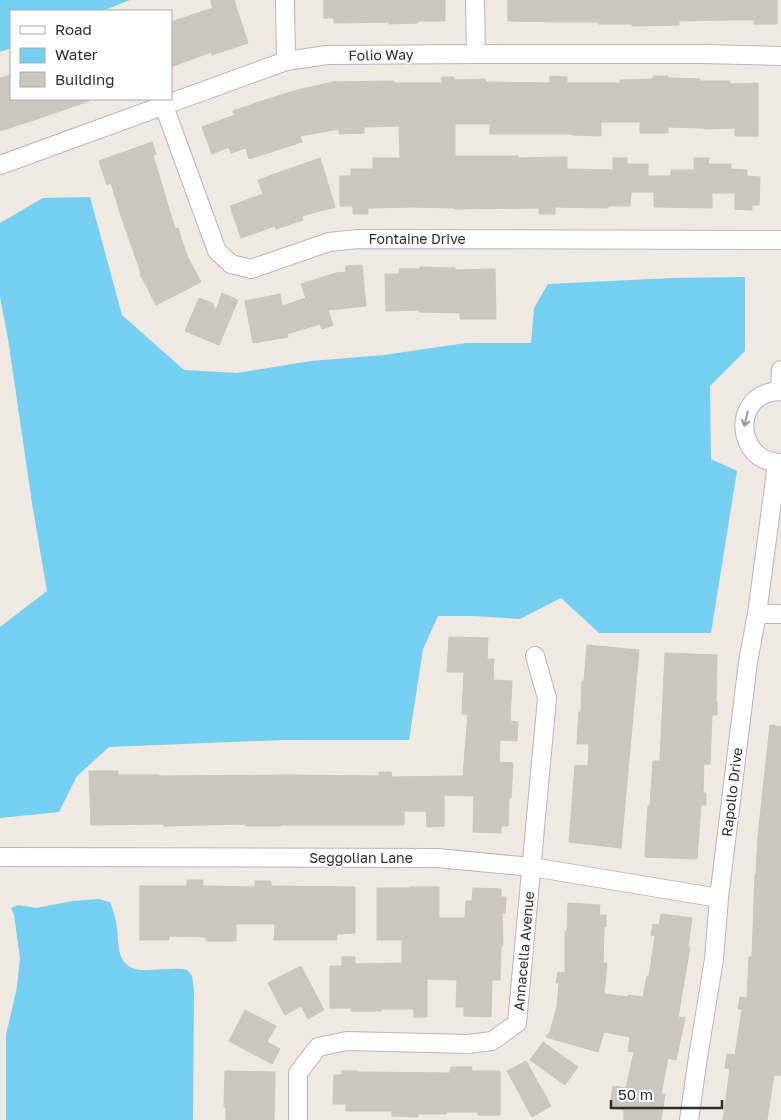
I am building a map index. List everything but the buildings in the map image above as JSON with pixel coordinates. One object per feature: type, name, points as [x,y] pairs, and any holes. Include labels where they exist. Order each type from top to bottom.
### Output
[{"type":"street","points":[[285,0],[286,61]]},
{"type":"street","points":[[475,0],[476,54]]},
{"type":"street","name":"Folio Way","points":[[0,165],[286,61],[327,55],[703,54],[781,56]]},
{"type":"street","name":"Fontaine Drive","points":[[164,106],[217,250],[231,264],[251,269],[329,242],[358,238],[781,240]]},
{"type":"street","points":[[779,463],[762,459],[750,448],[744,434],[745,418],[752,404],[765,394],[781,390],[781,370]]},
{"type":"street","name":"Rapollo Drive","points":[[689,1120],[714,959],[719,898],[748,662],[757,614],[779,463]]},
{"type":"street","points":[[757,614],[781,614]]},
{"type":"street","name":"Annacella Avenue","points":[[298,1120],[298,1073],[318,1047],[347,1041],[468,1044],[492,1041],[517,1023],[547,698],[536,656]]},
{"type":"street","name":"Seggolian Lane","points":[[0,858],[437,858],[532,867],[719,898]]},
{"type":"water","points":[[0,0],[130,0],[105,10],[10,10],[10,48],[0,52]]},
{"type":"water","points":[[90,197],[122,315],[184,370],[237,373],[311,361],[384,355],[466,343],[531,343],[534,308],[548,284],[672,278],[745,277],[745,351],[710,386],[711,459],[737,471],[711,633],[599,633],[561,598],[520,619],[438,616],[423,649],[409,740],[283,740],[109,747],[77,776],[59,812],[0,818],[0,627],[47,591],[0,297],[0,223],[43,198]]},
{"type":"water","points":[[98,899],[110,902],[116,921],[120,955],[127,965],[141,970],[187,970],[192,976],[194,990],[193,1120],[6,1120],[6,1035],[17,987],[20,958],[14,915],[11,908],[18,905],[36,908],[73,901]]}]
